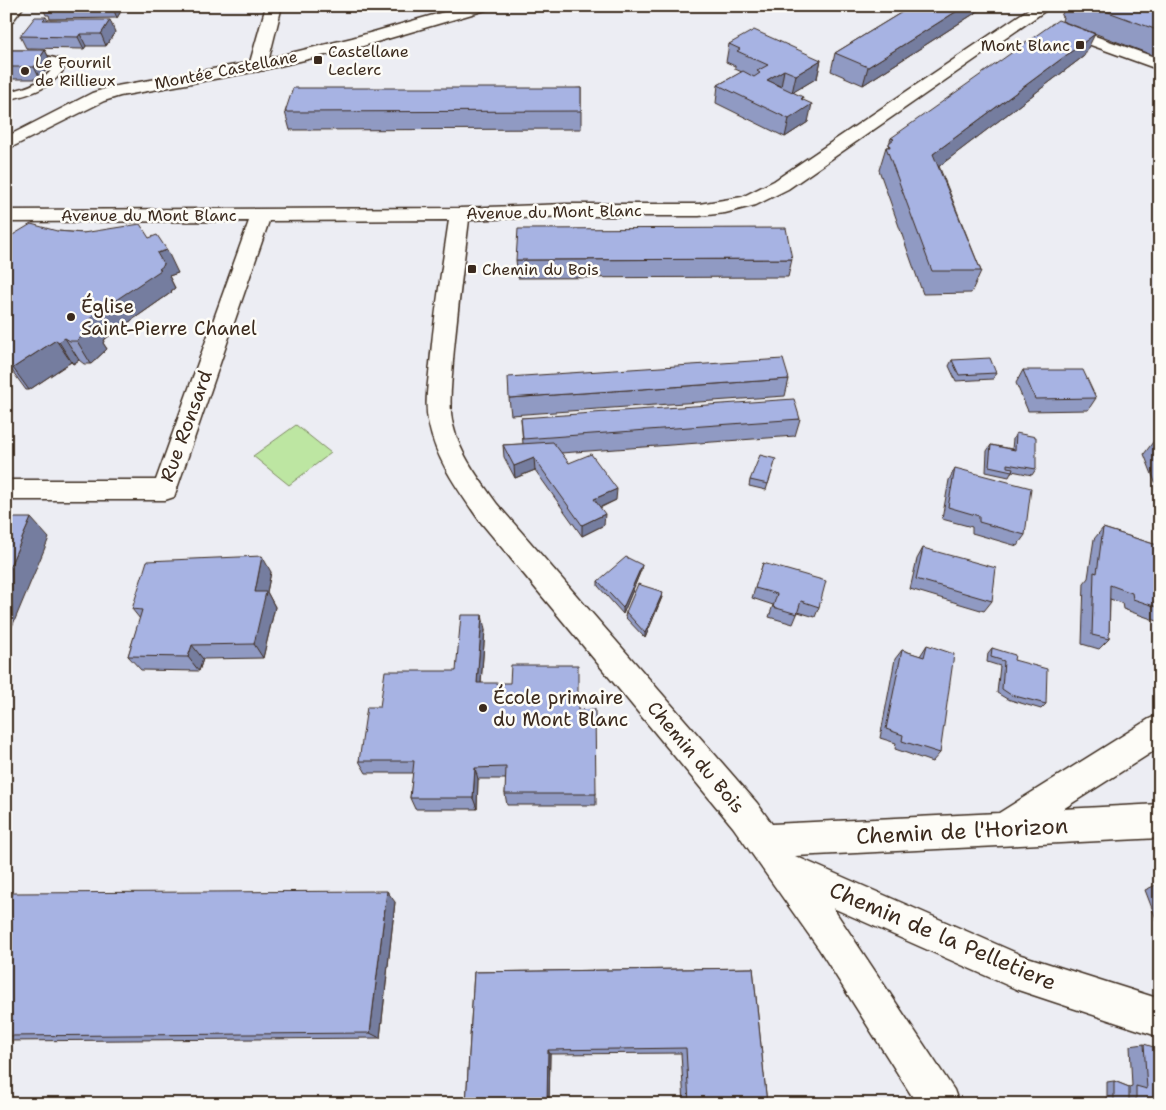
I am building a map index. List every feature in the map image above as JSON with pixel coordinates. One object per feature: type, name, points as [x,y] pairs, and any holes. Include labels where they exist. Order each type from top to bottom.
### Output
[{"type":"street","points":[[6,19],[16,6]]},
{"type":"street","points":[[258,66],[274,6]]},
{"type":"street","name":"Montée Castellane","points":[[6,144],[98,97],[132,87],[258,66],[357,42],[483,6]]},
{"type":"street","name":"Avenue du Mont Blanc","points":[[12,213],[262,216],[460,214],[566,210],[699,210],[725,207],[750,201],[781,186],[1036,12],[1160,65]]},
{"type":"street","name":"Chemin du Bois","points":[[460,214],[445,322],[438,405],[441,426],[452,454],[465,479],[488,512],[765,841],[832,936],[940,1104]]},
{"type":"street","name":"Rue Ronsard","points":[[6,490],[165,490],[262,216]]},
{"type":"street","points":[[1002,830],[1160,729]]},
{"type":"street","name":"Chemin de l'Horizon","points":[[765,841],[1160,821]]},
{"type":"street","name":"Chemin de la Pelletiere","points":[[785,869],[1018,972],[1160,1018]]},
{"type":"lane","points":[[6,54],[17,58],[48,59],[61,64],[57,74],[40,86],[6,96]]},
{"type":"green space","points":[[296,425],[331,453],[289,485],[253,456]]},
{"type":"building","points":[[45,6],[112,6],[45,7]]},
{"type":"building","points":[[912,6],[965,6],[868,67],[835,53]]},
{"type":"building","points":[[1092,6],[1160,6],[1160,31]]},
{"type":"building","points":[[35,17],[46,17],[43,20],[110,20],[101,34],[80,34],[78,37],[20,36]]},
{"type":"building","points":[[1058,20],[1095,34],[933,154],[981,271],[932,271],[886,147],[890,147],[889,143],[894,139],[891,138]]},
{"type":"building","points":[[754,30],[821,60],[796,75],[784,70],[767,80],[803,97],[801,99],[812,104],[789,119],[718,85],[743,71],[754,77],[760,73],[757,71],[768,65],[737,51],[740,49],[729,44]]},
{"type":"building","points":[[6,50],[45,50],[34,67],[6,67]]},
{"type":"building","points":[[293,88],[581,88],[581,111],[285,112]]},
{"type":"building","name":"Église Saint-Pierre Chanel","points":[[31,224],[57,231],[83,233],[140,224],[149,238],[157,235],[167,250],[157,253],[164,265],[159,269],[161,270],[92,316],[88,324],[93,326],[77,341],[70,341],[65,338],[59,342],[56,340],[13,368],[10,368],[6,359],[6,239]]},
{"type":"building","points":[[786,228],[792,259],[516,260],[518,229]]},
{"type":"building","points":[[990,358],[996,373],[959,375],[952,360]]},
{"type":"building","points":[[783,359],[789,379],[509,398],[508,377]]},
{"type":"building","points":[[1023,370],[1083,370],[1096,398],[1035,399]]},
{"type":"building","points":[[794,399],[800,419],[523,439],[521,418]]},
{"type":"building","points":[[1016,433],[1036,437],[1036,469],[1007,464],[1007,467],[1013,468],[1012,471],[989,466],[991,445],[1015,450]]},
{"type":"building","points":[[553,442],[569,463],[591,454],[617,489],[594,499],[605,514],[582,525],[534,458],[514,466],[503,445]]},
{"type":"building","points":[[1153,442],[1160,442],[1160,459]]},
{"type":"building","points":[[760,455],[776,459],[768,484],[750,480]]},
{"type":"building","points":[[955,468],[1031,488],[1025,535],[979,522],[979,516],[948,507]]},
{"type":"building","points":[[6,518],[31,518],[6,575]]},
{"type":"building","points":[[1103,528],[1160,546],[1160,608],[1133,599],[1132,593],[1110,585],[1109,639],[1092,635],[1094,572],[1097,573]]},
{"type":"building","points":[[923,548],[996,568],[992,601],[916,579]]},
{"type":"building","points":[[262,556],[255,592],[266,592],[254,644],[192,645],[188,657],[128,656],[142,610],[132,609],[147,561]]},
{"type":"building","points":[[626,557],[642,565],[623,608],[598,581]]},
{"type":"building","points":[[763,563],[826,581],[819,607],[801,601],[797,614],[773,607],[777,594],[755,588]]},
{"type":"building","points":[[638,584],[663,592],[645,633],[626,612]]},
{"type":"building","name":"École primaire du Mont Blanc","points":[[461,615],[482,615],[477,683],[510,683],[511,665],[578,665],[578,710],[595,709],[596,794],[505,794],[506,767],[475,768],[473,798],[410,798],[414,761],[359,761],[367,707],[380,707],[385,671],[456,671]]},
{"type":"building","points":[[927,645],[954,654],[940,753],[902,741],[903,735],[886,729],[902,650],[924,657]]},
{"type":"building","points":[[992,648],[1015,655],[1014,660],[1047,669],[1046,704],[1011,695],[1002,689],[1004,661],[991,657]]},
{"type":"building","points":[[387,891],[370,1033],[6,1036],[6,914],[13,893]]},
{"type":"building","points":[[753,968],[767,1104],[689,1104],[686,1048],[548,1050],[547,1104],[466,1104],[474,972]]},
{"type":"building","points":[[1144,1044],[1160,1049],[1160,1104],[1136,1104],[1136,1086],[1147,1089]]},
{"type":"building","points":[[1114,1081],[1129,1087],[1129,1104],[1121,1101],[1114,1102]]},
{"type":"place","name":"Mont Blanc","points":[[1080,45]]},
{"type":"place","name":"Castellane Leclerc","points":[[318,60]]},
{"type":"place","name":"Le Fournil de Rillieux","points":[[25,71]]},
{"type":"place","name":"Chemin du Bois","points":[[472,269]]},
{"type":"place","name":"Église Saint-Pierre Chanel","points":[[71,317]]},
{"type":"place","name":"École primaire du Mont Blanc","points":[[483,708]]}]
